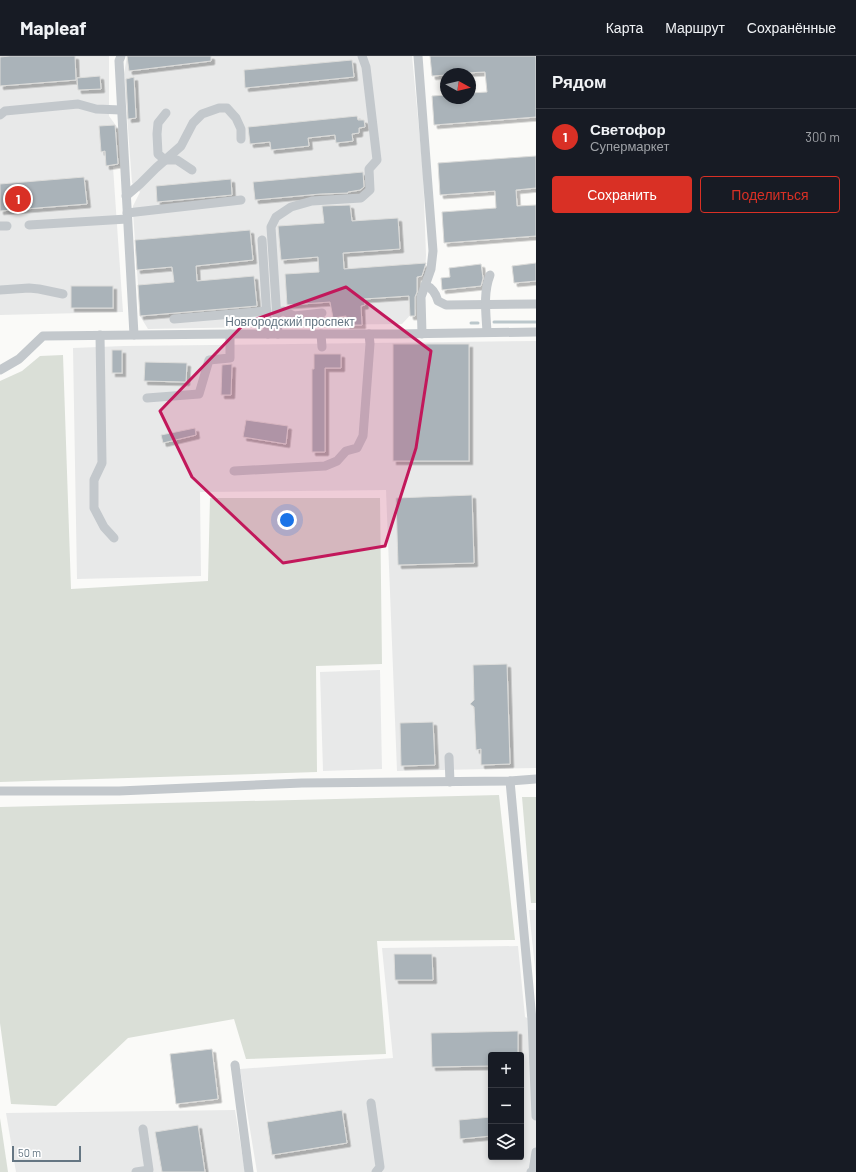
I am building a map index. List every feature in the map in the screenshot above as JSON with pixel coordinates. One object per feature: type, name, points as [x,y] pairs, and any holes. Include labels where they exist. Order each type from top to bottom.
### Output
[{"type":"street","points":[[121,56],[119,61],[121,110],[134,335]]},
{"type":"street","points":[[278,334],[278,312],[271,227],[276,217],[291,207],[312,201],[361,198],[370,190],[369,169],[377,160],[366,67],[362,56]]},
{"type":"street","points":[[418,56],[433,251],[431,269],[421,297],[422,334]]},
{"type":"street","points":[[0,115],[5,111],[78,104],[96,109],[121,110]]},
{"type":"street","points":[[126,196],[181,146],[193,123],[202,114],[219,108],[227,108],[236,118],[241,128],[242,139]]},
{"type":"street","points":[[166,113],[158,123],[158,154],[165,160],[177,160],[192,170]]},
{"type":"street","points":[[29,225],[127,216],[241,200]]},
{"type":"street","points":[[262,240],[268,334]]},
{"type":"street","points":[[487,332],[485,304],[487,283],[490,274]]},
{"type":"street","points":[[425,285],[430,287],[435,293],[438,301],[446,305],[536,304]]},
{"type":"street","points":[[0,290],[29,288],[63,294]]},
{"type":"street","points":[[174,319],[267,311]]},
{"type":"street","points":[[278,312],[284,311],[294,316],[322,313]]},
{"type":"street","name":"Новгородский проспект","points":[[0,370],[18,359],[43,336],[536,332]]},
{"type":"street","points":[[147,398],[200,394],[210,360],[230,358],[230,334]]},
{"type":"street","points":[[322,334],[322,348]]},
{"type":"street","points":[[234,471],[325,466],[338,461],[346,451],[357,448],[363,436],[370,344],[369,334]]},
{"type":"street","points":[[100,335],[102,463],[94,480],[94,508],[104,526],[114,538]]},
{"type":"street","points":[[449,757],[450,782]]},
{"type":"street","points":[[0,791],[119,791],[302,783],[510,781],[536,779]]},
{"type":"street","points":[[510,781],[532,1020],[536,1116]]},
{"type":"street","points":[[235,1065],[249,1172]]},
{"type":"street","points":[[371,1103],[380,1167],[376,1172]]},
{"type":"street","points":[[136,1172],[149,1170],[143,1129]]},
{"type":"street","points":[[531,1172],[533,1171],[536,1152]]},
{"type":"highlighted area","points":[[346,287],[431,351],[416,448],[385,546],[283,563],[192,477],[160,411],[245,323]]},
{"type":"shaded area","points":[[0,56],[109,56],[109,116],[117,127],[120,166],[113,167],[123,312],[0,315]]},
{"type":"shaded area","points":[[127,56],[412,56],[423,171],[426,255],[425,276],[417,277],[416,309],[402,324],[296,325],[284,319],[264,319],[257,327],[148,329],[140,316],[133,206],[140,192],[132,183],[124,74]]},
{"type":"shaded area","points":[[536,341],[536,768],[397,771],[386,490],[200,492],[201,576],[77,579],[73,348],[124,346]]},
{"type":"shaded area","points":[[63,355],[71,589],[208,581],[210,498],[380,498],[382,664],[316,666],[317,772],[0,782],[0,381],[22,371],[40,356]]},
{"type":"shaded area","points":[[380,670],[382,769],[323,771],[320,672]]},
{"type":"shaded area","points":[[499,795],[515,940],[377,941],[386,1054],[246,1059],[234,1019],[128,1038],[56,1106],[11,1104],[0,1023],[0,807]]},
{"type":"shaded area","points":[[522,797],[536,797],[536,903],[531,903]]},
{"type":"shaded area","points":[[529,910],[536,910],[536,978]]},
{"type":"shaded area","points":[[518,946],[525,1017],[536,1022],[536,1172],[257,1172],[240,1069],[393,1058],[382,948]]},
{"type":"shaded area","points":[[235,1110],[245,1172],[16,1172],[6,1113]]},
{"type":"shaded area","points":[[0,1118],[8,1172],[0,1172]]},
{"type":"building","points":[[75,56],[76,80],[0,86],[0,57]]},
{"type":"building","points":[[127,56],[211,56],[211,61],[129,71]]},
{"type":"building","points":[[430,56],[536,56],[536,117],[434,125],[432,96],[440,95],[440,104],[476,104],[476,93],[487,92],[485,72],[476,72],[476,68],[440,68],[440,75],[432,76]]},
{"type":"building","points":[[352,60],[354,77],[245,88],[244,70]]},
{"type":"building","points":[[100,76],[101,89],[78,90],[77,78]]},
{"type":"building","points":[[134,77],[136,118],[128,119],[126,79]]},
{"type":"building","points":[[357,116],[358,120],[364,120],[365,127],[359,128],[359,133],[352,134],[353,141],[336,143],[335,135],[308,138],[309,146],[271,150],[270,142],[250,144],[248,127]]},
{"type":"building","points":[[115,125],[118,164],[106,166],[105,151],[101,152],[99,126]]},
{"type":"building","points":[[536,156],[536,188],[516,190],[517,206],[536,205],[536,236],[444,243],[442,212],[496,208],[495,191],[440,195],[438,163]]},
{"type":"building","points":[[363,172],[364,187],[360,190],[348,193],[255,200],[253,182]]},
{"type":"building","points":[[84,177],[87,204],[0,211],[0,184]]},
{"type":"building","points":[[231,179],[232,195],[157,202],[156,186]]},
{"type":"building","points":[[350,205],[352,221],[398,218],[400,249],[343,253],[344,269],[426,263],[422,276],[417,277],[415,316],[410,316],[409,296],[364,299],[365,305],[361,306],[362,325],[346,325],[346,316],[333,318],[330,302],[287,305],[285,274],[319,272],[318,257],[281,260],[278,226],[324,223],[322,206]]},
{"type":"building","points":[[250,230],[253,260],[196,266],[197,281],[254,276],[257,306],[140,316],[138,285],[174,282],[172,267],[137,270],[135,240]]},
{"type":"building","points":[[536,263],[536,281],[514,283],[512,266]]},
{"type":"building","points":[[481,264],[483,278],[481,286],[442,290],[441,278],[450,277],[449,268]]},
{"type":"building","points":[[71,286],[113,286],[113,308],[71,308]]},
{"type":"building","points":[[393,344],[469,344],[469,461],[393,461]]},
{"type":"building","points":[[112,350],[122,350],[122,373],[112,373]]},
{"type":"building","points":[[314,354],[341,354],[341,368],[325,368],[325,452],[312,452],[312,369],[314,369]]},
{"type":"building","points":[[145,362],[187,363],[186,382],[144,381]]},
{"type":"building","points":[[232,364],[231,395],[221,395],[222,365]]},
{"type":"building","points":[[246,420],[288,426],[286,444],[243,437]]},
{"type":"building","points":[[195,428],[196,435],[163,443],[161,435]]},
{"type":"building","points":[[472,495],[474,563],[398,565],[396,498]]},
{"type":"building","points":[[507,664],[510,764],[481,765],[481,749],[476,750],[474,707],[470,704],[474,700],[473,665]]},
{"type":"building","points":[[433,722],[435,765],[401,766],[400,723]]},
{"type":"building","points":[[394,954],[432,954],[433,980],[395,980]]},
{"type":"building","points":[[518,1031],[518,1052],[488,1052],[488,1066],[432,1067],[431,1033]]},
{"type":"building","points":[[212,1049],[218,1099],[176,1104],[170,1054]]},
{"type":"building","points":[[342,1110],[347,1143],[272,1155],[267,1122]]},
{"type":"building","points":[[488,1117],[488,1136],[460,1139],[459,1120]]},
{"type":"building","points":[[198,1125],[205,1172],[162,1172],[155,1132]]},
{"type":"waterway","points":[[494,322],[536,322]]},
{"type":"waterway","points":[[471,323],[478,323]]},
{"type":"place","name":"Светофор","points":[[18,199]]}]
